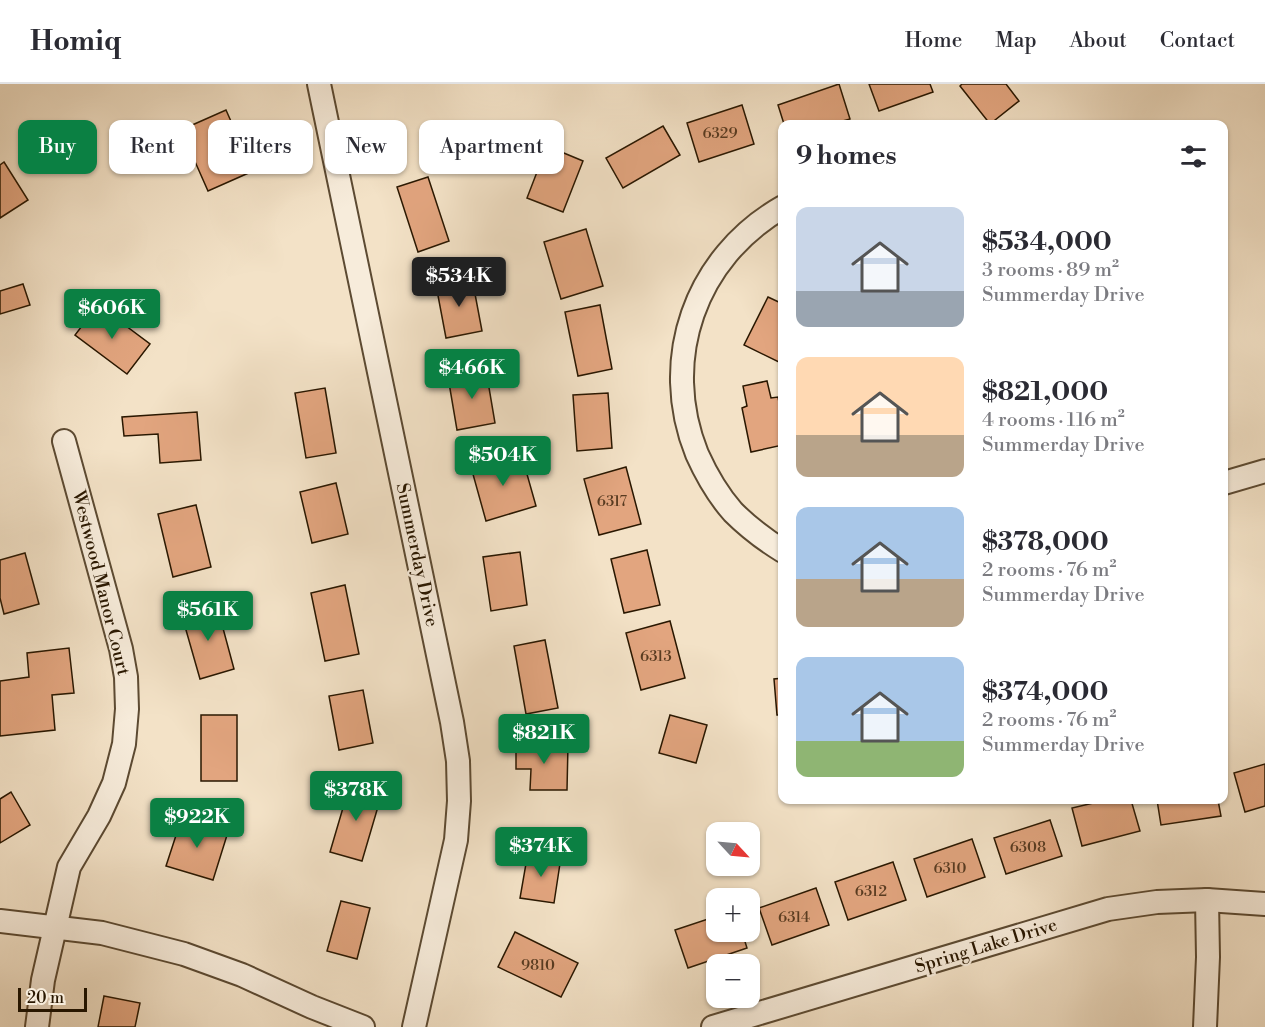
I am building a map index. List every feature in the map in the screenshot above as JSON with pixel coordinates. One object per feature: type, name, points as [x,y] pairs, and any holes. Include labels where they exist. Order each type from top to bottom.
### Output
[{"type":"street","name":"Summerday Drive","points":[[318,84],[452,722],[458,761],[459,801],[456,840],[414,1027]]},
{"type":"street","points":[[778,210],[755,225],[731,248],[709,277],[688,326],[682,359],[682,375],[686,418],[691,439],[704,469],[731,510],[778,548]]},
{"type":"street","name":"Westwood Manor Court","points":[[37,1027],[43,980],[69,867],[99,816],[114,783],[124,744],[128,709],[121,649],[64,441]]},
{"type":"street","points":[[1228,482],[1265,471]]},
{"type":"street","points":[[1205,1027],[1208,957],[1207,900]]},
{"type":"street","name":"Spring Lake Drive","points":[[713,1027],[1108,909],[1157,902],[1207,900],[1265,904]]},
{"type":"street","points":[[0,921],[102,933],[184,954],[242,975],[363,1027]]},
{"type":"building","points":[[839,84],[850,119],[783,120],[778,105]]},
{"type":"building","points":[[869,84],[930,84],[933,92],[879,111]]},
{"type":"building","points":[[962,84],[1006,84],[1019,101],[995,120],[987,120],[960,86]]},
{"type":"building","points":[[742,105],[754,144],[699,162],[687,123]]},
{"type":"building","points":[[226,110],[230,120],[208,120],[208,174],[246,174],[208,191],[196,164],[196,123]]},
{"type":"building","points":[[663,126],[680,155],[623,188],[606,158]]},
{"type":"building","points":[[564,153],[583,161],[563,212],[527,198],[536,174],[564,174]]},
{"type":"building","points":[[4,162],[28,200],[0,218],[0,165]]},
{"type":"building","points":[[428,177],[449,241],[418,252],[397,187]]},
{"type":"building","points":[[586,229],[603,286],[561,299],[544,242]]},
{"type":"building","points":[[472,278],[482,331],[446,338],[436,285]]},
{"type":"building","points":[[23,284],[30,305],[0,314],[0,291]]},
{"type":"building","points":[[768,297],[778,302],[778,362],[744,345]]},
{"type":"building","points":[[98,305],[150,344],[127,374],[75,335]]},
{"type":"building","points":[[600,305],[612,369],[578,376],[565,312]]},
{"type":"building","points":[[486,370],[495,423],[457,430],[448,377]]},
{"type":"building","points":[[767,381],[771,398],[778,397],[778,446],[751,452],[742,408],[747,406],[743,386]]},
{"type":"building","points":[[325,388],[336,453],[306,458],[295,393]]},
{"type":"building","points":[[608,393],[612,448],[577,451],[573,395]]},
{"type":"building","points":[[197,412],[201,460],[160,463],[158,434],[124,436],[122,417]]},
{"type":"building","points":[[521,453],[536,506],[486,521],[471,467]]},
{"type":"building","points":[[626,467],[641,524],[599,535],[584,479]]},
{"type":"building","points":[[336,483],[348,534],[312,543],[300,492]]},
{"type":"building","points":[[196,505],[211,567],[173,577],[158,514]]},
{"type":"building","points":[[647,550],[660,605],[624,613],[611,559]]},
{"type":"building","points":[[520,552],[527,605],[491,611],[483,557]]},
{"type":"building","points":[[25,553],[39,604],[4,614],[0,598],[0,560]]},
{"type":"building","points":[[345,585],[359,654],[325,661],[311,593]]},
{"type":"building","points":[[217,606],[234,669],[200,679],[182,616]]},
{"type":"building","points":[[670,621],[685,678],[641,690],[626,633]]},
{"type":"building","points":[[545,640],[558,708],[526,714],[514,646]]},
{"type":"building","points":[[69,648],[74,693],[52,695],[55,730],[0,736],[0,681],[29,677],[27,653]]},
{"type":"building","points":[[774,679],[778,679],[778,715],[777,715]]},
{"type":"building","points":[[363,690],[373,743],[339,750],[329,696]]},
{"type":"building","points":[[201,715],[237,715],[237,781],[201,781]]},
{"type":"building","points":[[670,715],[707,725],[696,763],[659,753]]},
{"type":"building","points":[[516,743],[568,744],[567,790],[530,790],[531,769],[516,769]]},
{"type":"building","points":[[1265,764],[1265,806],[1245,812],[1234,773]]},
{"type":"building","points":[[350,784],[382,793],[362,861],[330,852]]},
{"type":"building","points":[[11,792],[30,825],[0,843],[0,799]]},
{"type":"building","points":[[1089,804],[1132,804],[1140,831],[1082,846],[1072,808]]},
{"type":"building","points":[[1158,804],[1219,804],[1221,816],[1161,825]]},
{"type":"building","points":[[182,817],[228,832],[213,880],[166,866]]},
{"type":"building","points":[[1050,820],[1062,856],[1006,874],[994,838]]},
{"type":"building","points":[[972,839],[985,877],[927,897],[914,859]]},
{"type":"building","points":[[528,852],[561,857],[554,903],[520,898]]},
{"type":"building","points":[[893,862],[906,900],[848,920],[835,882]]},
{"type":"building","points":[[816,888],[829,925],[772,945],[760,908]]},
{"type":"building","points":[[341,901],[370,908],[357,959],[327,951]]},
{"type":"building","points":[[706,920],[706,942],[745,942],[747,948],[729,954],[706,954],[706,962],[688,968],[675,930]]},
{"type":"building","points":[[515,932],[578,963],[561,997],[498,967]]},
{"type":"building","points":[[104,996],[140,1003],[135,1027],[98,1027]]}]
